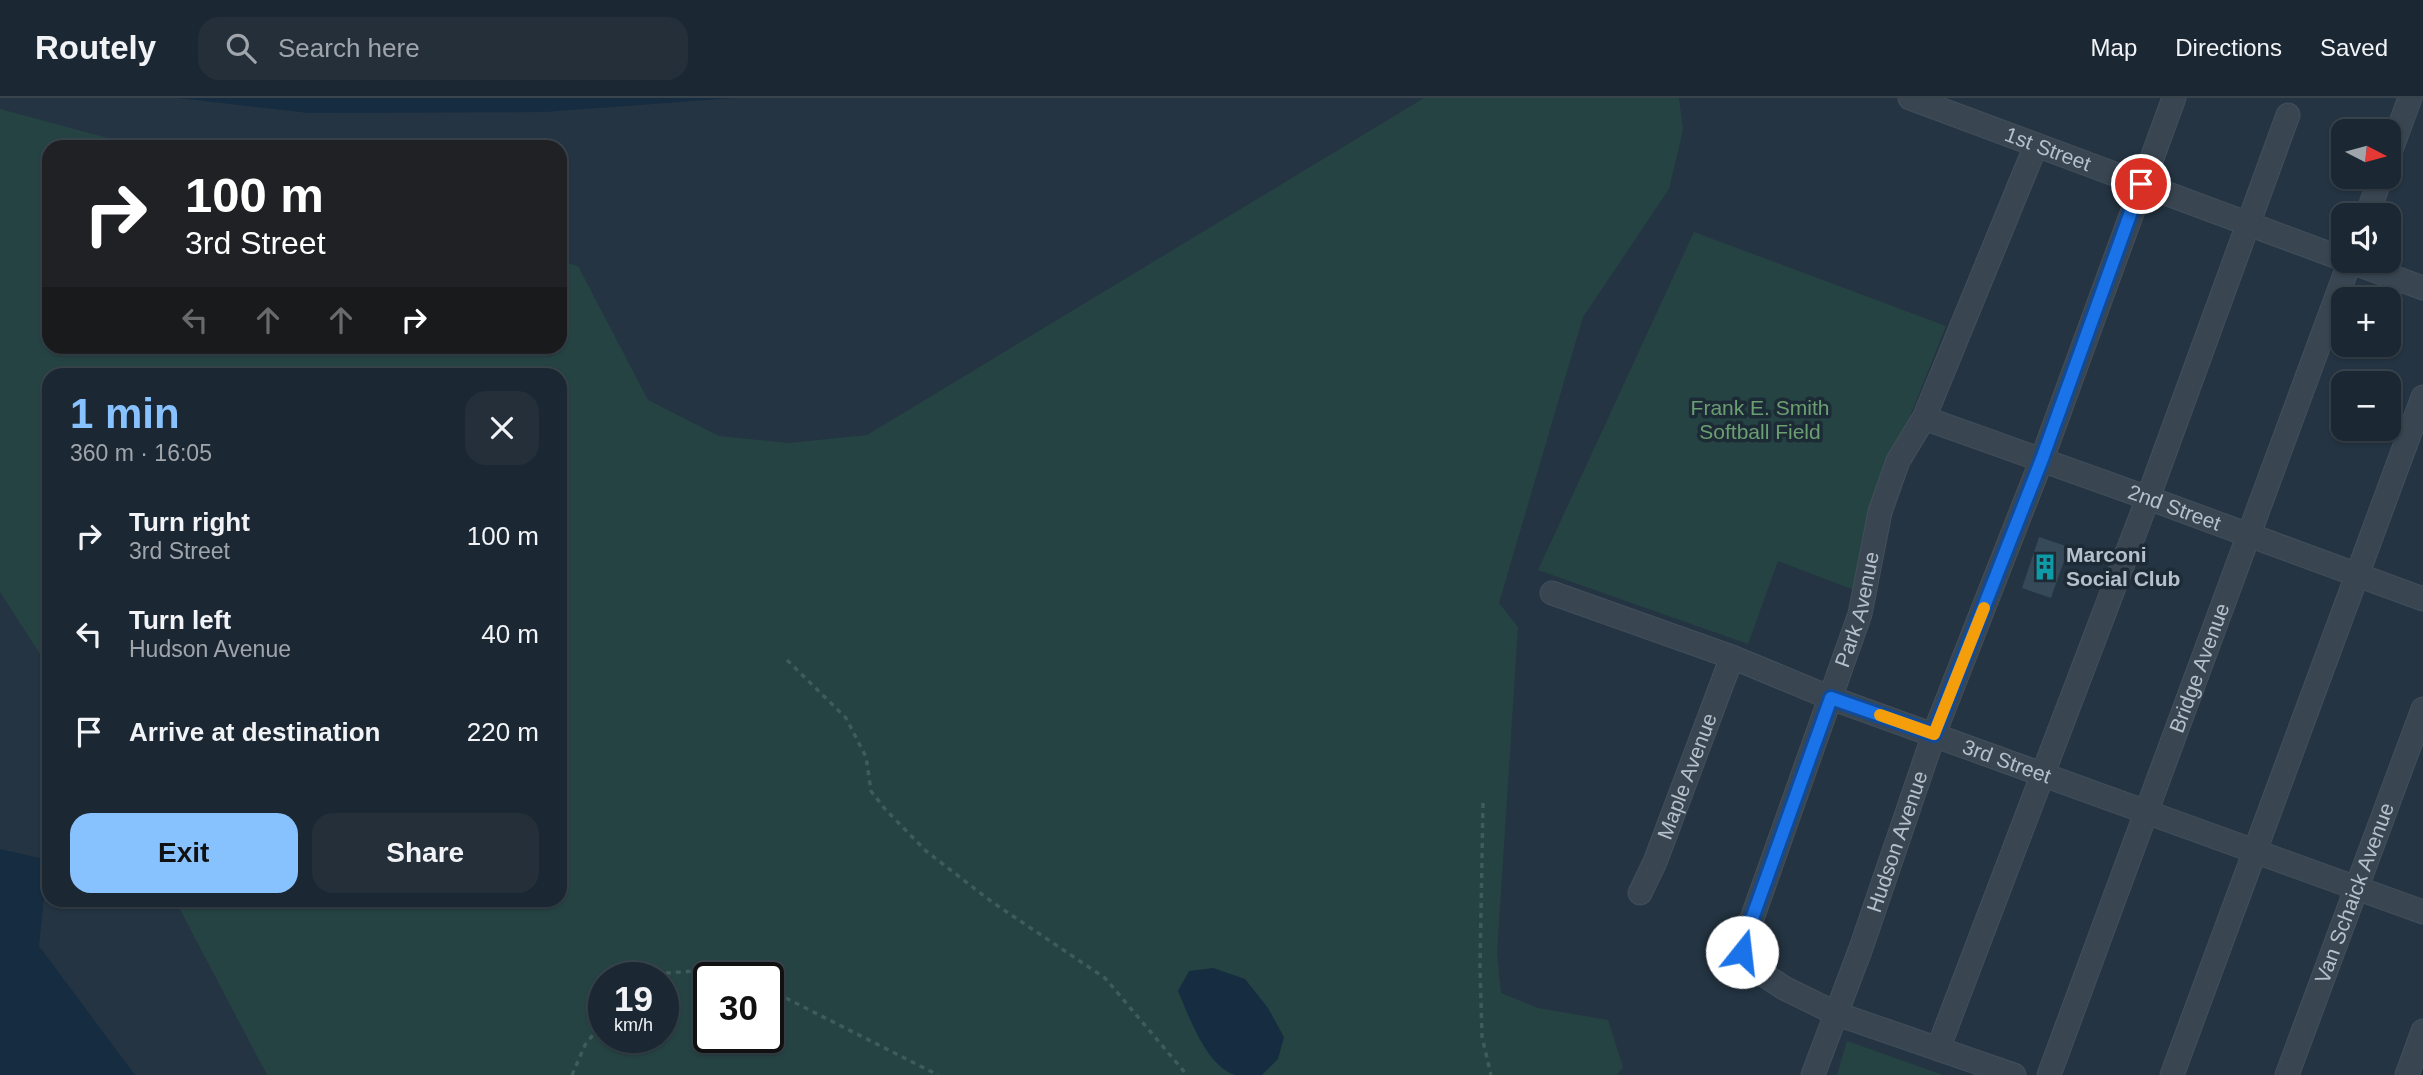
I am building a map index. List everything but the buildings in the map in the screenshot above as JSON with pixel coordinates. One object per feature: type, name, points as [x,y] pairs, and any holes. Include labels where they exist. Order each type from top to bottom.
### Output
[{"type":"street","name":"Hudson Avenue","points":[[1813,1075],[1837,1014],[1934,734],[2042,459],[2174,98]]},
{"type":"street","points":[[2401,122],[2410,98]]},
{"type":"street","name":"1st Street","points":[[1925,101],[2331,255]]},
{"type":"street","points":[[1938,1049],[2148,498],[2288,115]]},
{"type":"street","name":"Park Avenue","points":[[2014,1075],[1837,1014],[1758,974],[1746,963],[1742,952],[1860,614],[1880,512],[1898,461],[1924,418],[2036,145]]},
{"type":"street","name":"Bridge Avenue","points":[[2049,1075],[2345,273]]},
{"type":"street","points":[[2382,273],[2423,288]]},
{"type":"street","points":[[2172,1075],[2423,397]]},
{"type":"street","name":"2nd Street","points":[[1924,418],[2423,599]]},
{"type":"street","name":"3rd Street","points":[[1552,593],[1732,657],[1831,698],[2423,912]]},
{"type":"street","name":"Maple Avenue","points":[[1640,893],[1655,862],[1732,657]]},
{"type":"street","name":"Van Schaick Avenue","points":[[2287,1075],[2423,709]]},
{"type":"street","points":[[2407,1075],[2423,1031]]},
{"type":"path","points":[[787,660],[846,718],[866,757],[871,791],[893,818],[926,851],[992,902],[1105,978],[1187,1075]]},
{"type":"path","points":[[1483,803],[1480,967],[1482,1037],[1491,1075]]},
{"type":"path","points":[[784,997],[938,1075]]},
{"type":"path","points":[[572,1075],[588,1041]]},
{"type":"green space","points":[[1424,98],[1679,98],[1683,130],[1669,189],[1583,317],[1499,603],[1518,627],[1497,954],[1501,993],[1538,1008],[1608,1020],[1623,1067],[1617,1075],[267,1075],[179,907],[567,907],[567,368],[42,368],[42,657],[0,592],[0,109],[115,140],[42,140],[42,354],[567,354],[567,263],[578,266],[648,400],[719,436],[789,443],[867,435]]},
{"type":"green space","name":"Frank E. Smith Softball Field","points":[[1694,232],[1946,326],[1862,538],[1854,590],[1778,561],[1748,644],[1538,570]]},
{"type":"green space","points":[[1847,1041],[1943,1075],[1837,1075]]},
{"type":"water","points":[[178,98],[734,98],[544,112],[309,113]]},
{"type":"water","points":[[0,849],[42,859],[43,907],[39,946],[135,1075],[0,1075]]},
{"type":"water","points":[[1213,968],[1245,979],[1268,1008],[1284,1037],[1278,1059],[1262,1075],[1235,1075],[1225,1070],[1207,1051],[1193,1026],[1178,991],[1189,971]]},
{"type":"slow traffic","points":[[1880,715],[1934,734],[1984,608]]},
{"type":"place","name":"Marconi Social Club","points":[[2045,567]]},
{"type":"route","points":[[1742,952],[1831,698],[1934,734],[2042,459],[2141,184]]}]
